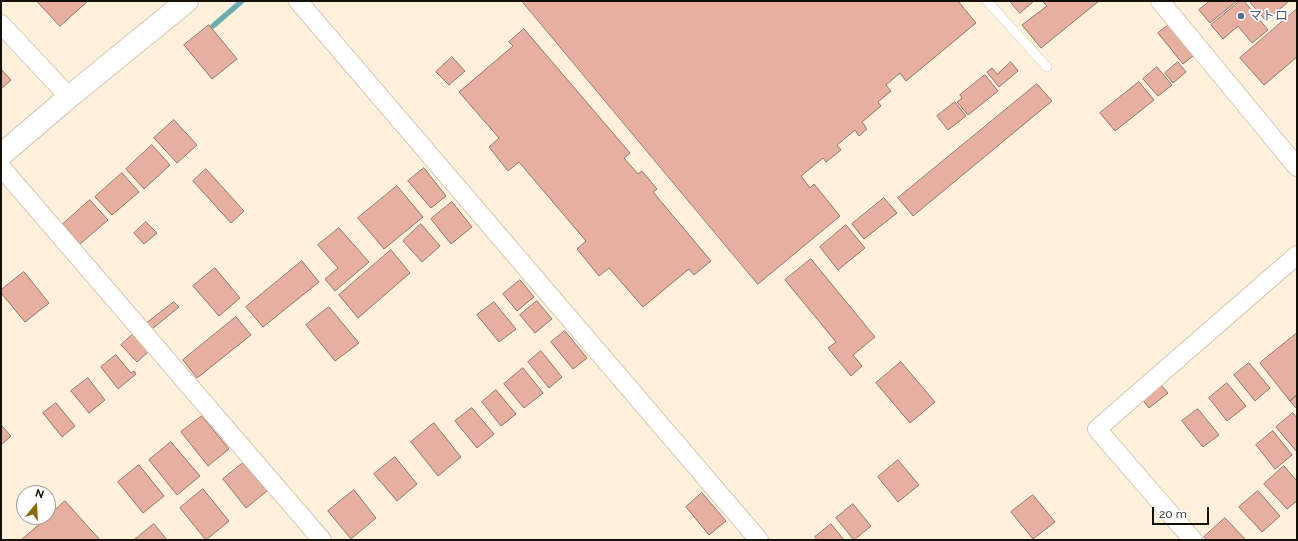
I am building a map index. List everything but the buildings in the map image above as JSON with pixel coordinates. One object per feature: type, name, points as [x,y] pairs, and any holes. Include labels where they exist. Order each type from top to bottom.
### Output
[{"type":"street","points":[[1,155],[69,97],[187,1]]},
{"type":"street","points":[[298,1],[759,540]]},
{"type":"street","points":[[1160,1],[1297,167]]},
{"type":"street","points":[[1,24],[69,97]]},
{"type":"street","points":[[1,167],[322,540]]},
{"type":"street","points":[[1194,540],[1097,429],[1297,255]]},
{"type":"lane","points":[[987,1],[1047,67]]},
{"type":"waterway","points":[[213,26],[242,1]]},
{"type":"place","name":"マトロ","points":[[1241,16]]}]
